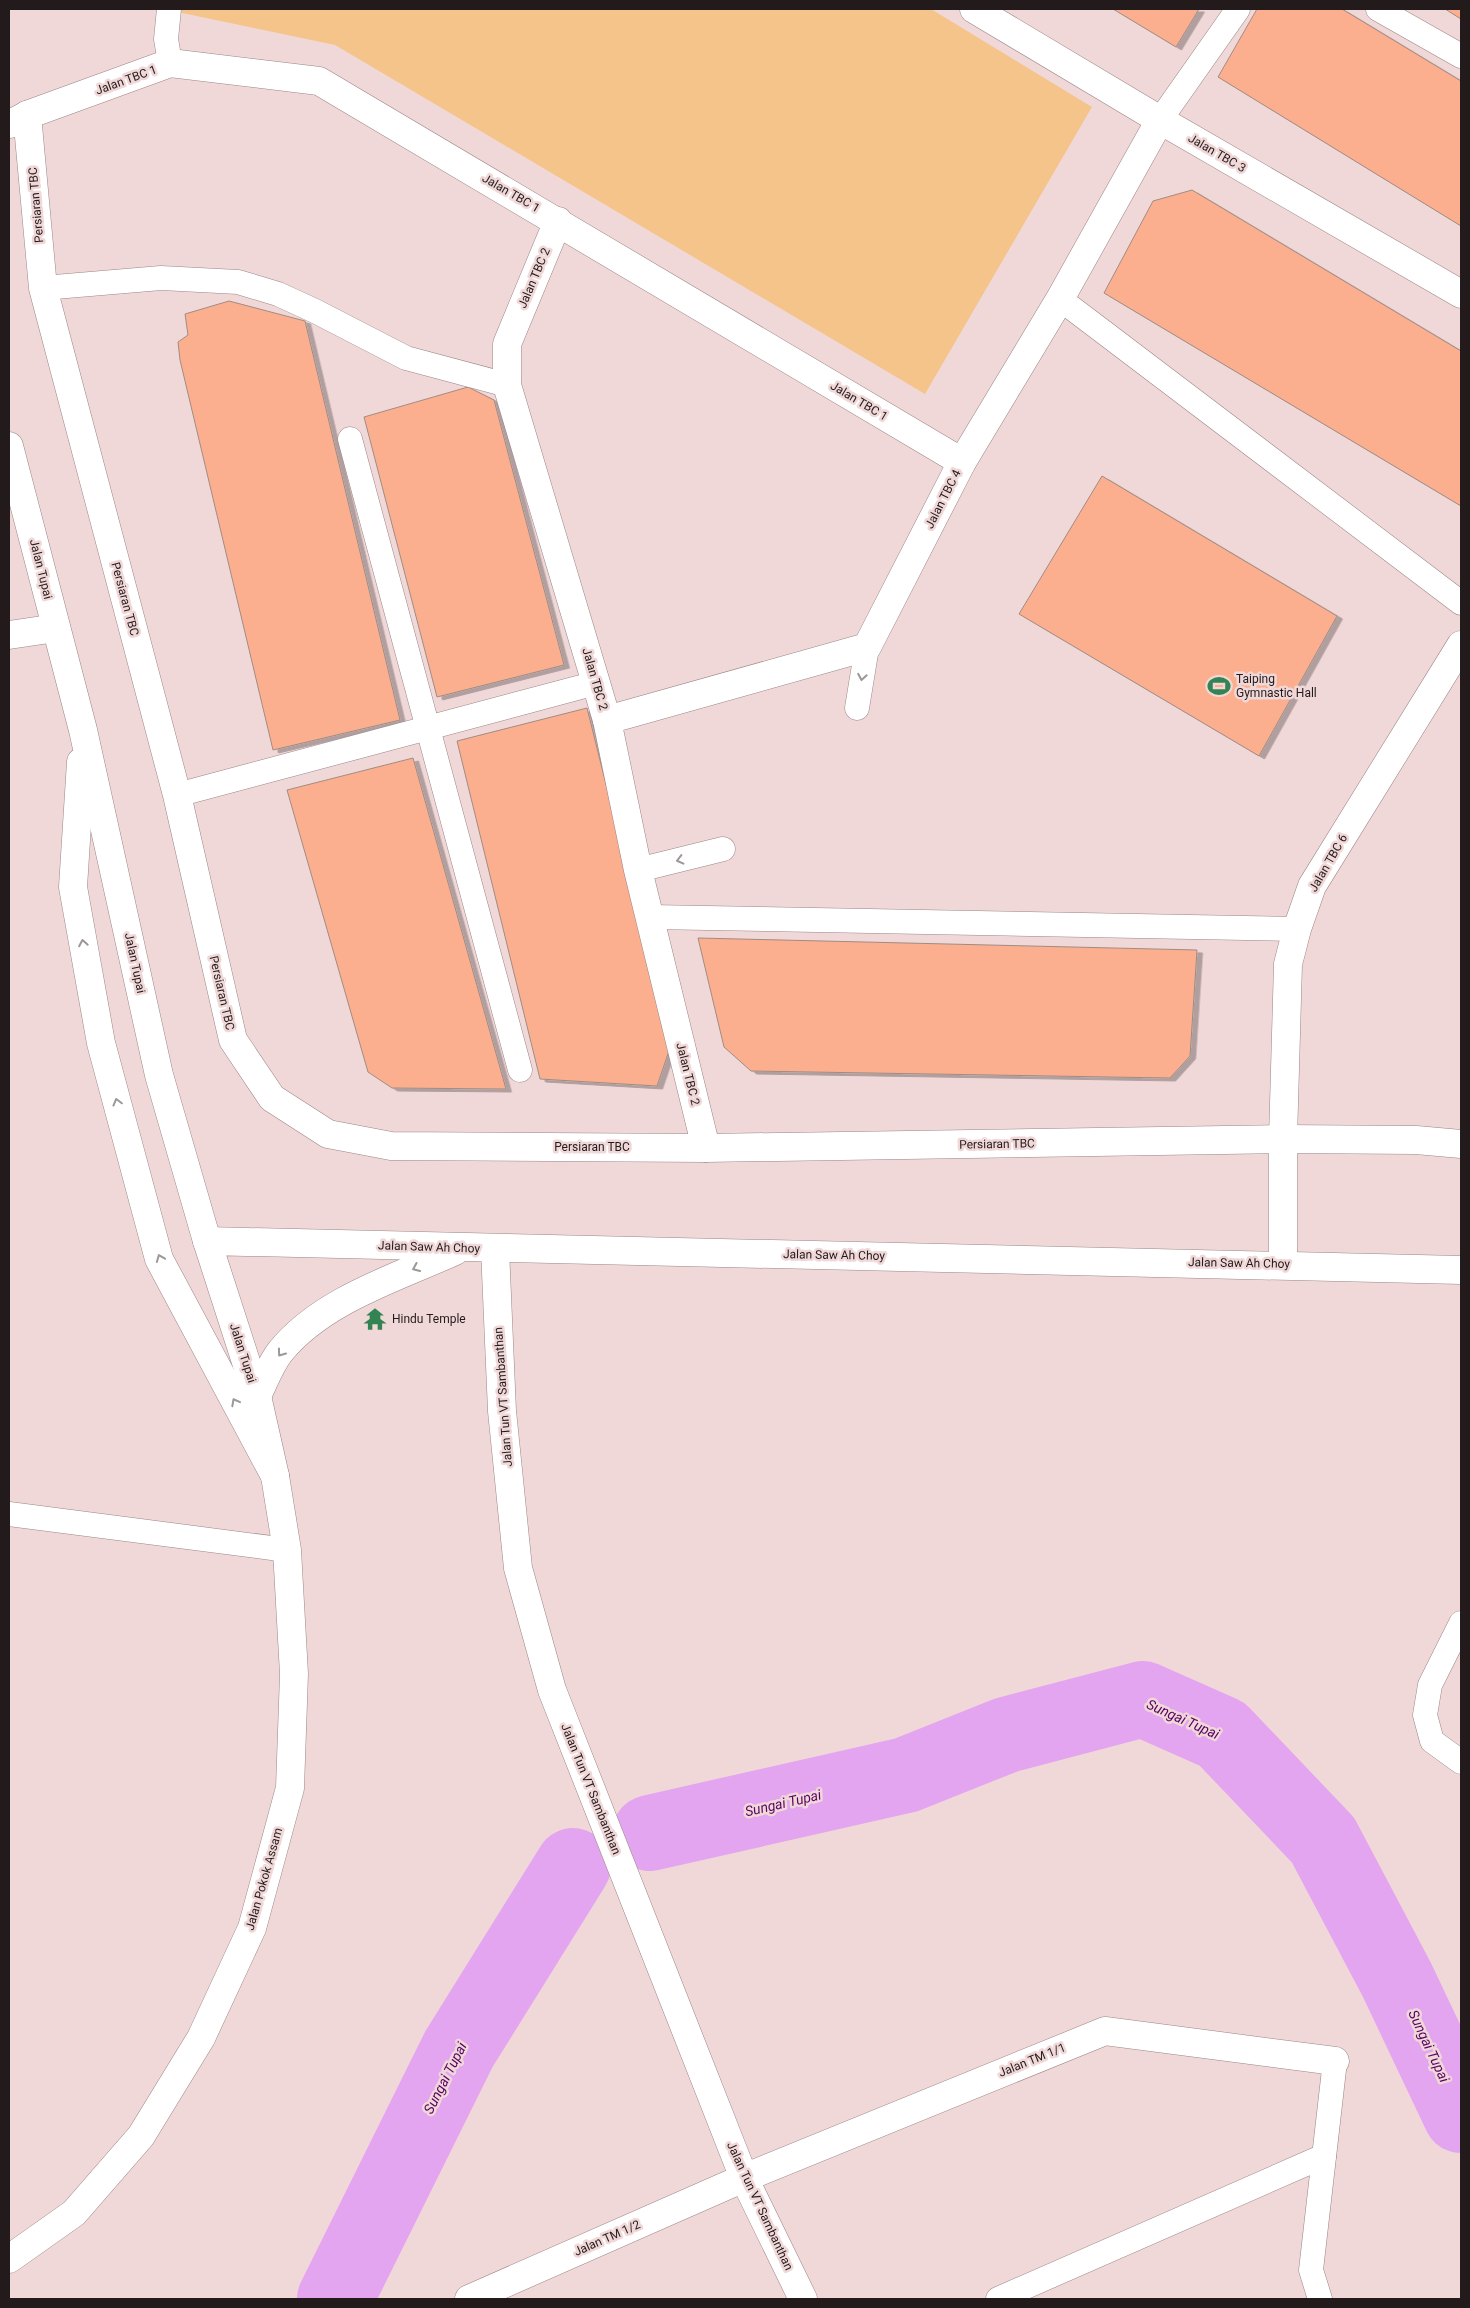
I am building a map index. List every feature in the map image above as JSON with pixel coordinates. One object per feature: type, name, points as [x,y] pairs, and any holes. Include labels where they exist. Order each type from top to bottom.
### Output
[{"type":"street","name":"Jalan TBC 3","points":[[974,9],[1160,120],[1461,294]]},
{"type":"street","name":"Jalan TBC 1","points":[[15,117],[170,63],[320,81],[962,462]]},
{"type":"street","name":"Persiaran TBC","points":[[15,117],[43,288],[177,795],[234,1040],[272,1098],[328,1134],[391,1146],[706,1148],[1283,1139],[1416,1140],[1461,1144]]},
{"type":"street","name":"Jalan TBC 4","points":[[867,647],[962,462],[1060,299],[1160,120]]},
{"type":"street","name":"Jalan TBC 2","points":[[558,221],[507,344],[507,385],[607,720],[638,870],[706,1148]]},
{"type":"street","name":"Jalan Tupai","points":[[9,446],[83,730],[159,1075],[207,1240],[256,1396],[275,1476]]},
{"type":"street","points":[[9,635],[56,628]]},
{"type":"street","name":"Jalan TBC 6","points":[[1283,1264],[1283,1139],[1288,964],[1297,929],[1312,886],[1461,645]]},
{"type":"street","points":[[607,720],[867,647]]},
{"type":"street","points":[[83,730],[73,887],[100,1043],[159,1259],[275,1476]]},
{"type":"street","name":"Jalan Saw Ah Choy","points":[[207,1240],[495,1249],[1283,1264],[1461,1270]]},
{"type":"street","points":[[256,1396],[280,1353],[311,1321],[359,1294],[461,1248]]},
{"type":"street","name":"Jalan Tun VT Sambanthan","points":[[495,1249],[502,1411],[518,1568],[552,1690],[744,2178],[803,2299]]},
{"type":"street","name":"Jalan Pokok Assam","points":[[9,2259],[74,2213],[141,2136],[201,2038],[252,1928],[290,1788],[294,1674],[287,1550],[275,1476]]},
{"type":"street","name":"Jalan TM 1/1","points":[[744,2178],[1105,2031],[1335,2061]]},
{"type":"street","name":"Jalan TM 1/2","points":[[469,2299],[744,2178]]},
{"type":"lane","points":[[169,9],[166,39],[170,63]]},
{"type":"lane","points":[[1160,120],[1238,9]]},
{"type":"lane","points":[[1378,9],[1461,56]]},
{"type":"lane","points":[[43,288],[161,278],[238,282],[278,294],[406,358],[507,385]]},
{"type":"lane","points":[[1060,299],[1461,603]]},
{"type":"lane","points":[[350,439],[520,1070]]},
{"type":"lane","points":[[857,708],[867,647]]},
{"type":"lane","points":[[177,795],[596,683]]},
{"type":"lane","points":[[638,870],[723,849]]},
{"type":"lane","points":[[650,917],[1297,929]]},
{"type":"lane","points":[[9,1514],[287,1550]]},
{"type":"lane","points":[[1461,1623],[1430,1685],[1425,1715],[1432,1740],[1461,1762]]},
{"type":"lane","points":[[1320,2299],[1311,2270],[1335,2061]]},
{"type":"lane","points":[[998,2299],[1324,2156]]},
{"type":"shaded area","points":[[173,9],[931,9],[1092,107],[925,394],[335,45],[173,11]]},
{"type":"building","points":[[1113,9],[1199,9],[1176,47]]},
{"type":"building","points":[[1257,9],[1342,9],[1461,81],[1461,226],[1218,77]]},
{"type":"building","points":[[1445,9],[1461,9],[1461,19]]},
{"type":"building","points":[[1192,190],[1461,351],[1461,506],[1104,293],[1153,201]]},
{"type":"building","points":[[229,301],[305,321],[400,720],[273,750],[180,360],[178,342],[188,335],[185,314]]},
{"type":"building","points":[[468,387],[494,400],[564,665],[437,697],[364,417]]},
{"type":"building","name":"Taiping Gymnastic Hall","points":[[1102,476],[1337,616],[1259,756],[1019,614]]},
{"type":"building","points":[[587,708],[671,1045],[657,1086],[540,1079],[457,741]]},
{"type":"building","points":[[413,758],[506,1089],[392,1088],[368,1072],[287,790]]},
{"type":"building","points":[[698,938],[1197,950],[1190,1056],[1170,1078],[751,1071],[724,1047]]},
{"type":"waterway","name":"Sungai Tupai","points":[[650,1833],[906,1775],[1006,1735],[1143,1699],[1222,1734],[1323,1840],[1397,1980],[1461,2115]]},
{"type":"waterway","name":"Sungai Tupai","points":[[335,2299],[459,2049],[573,1866]]},
{"type":"place","name":"Taiping Gymnastic Hall","points":[[1219,686]]},
{"type":"place","name":"Hindu Temple","points":[[375,1319]]}]
